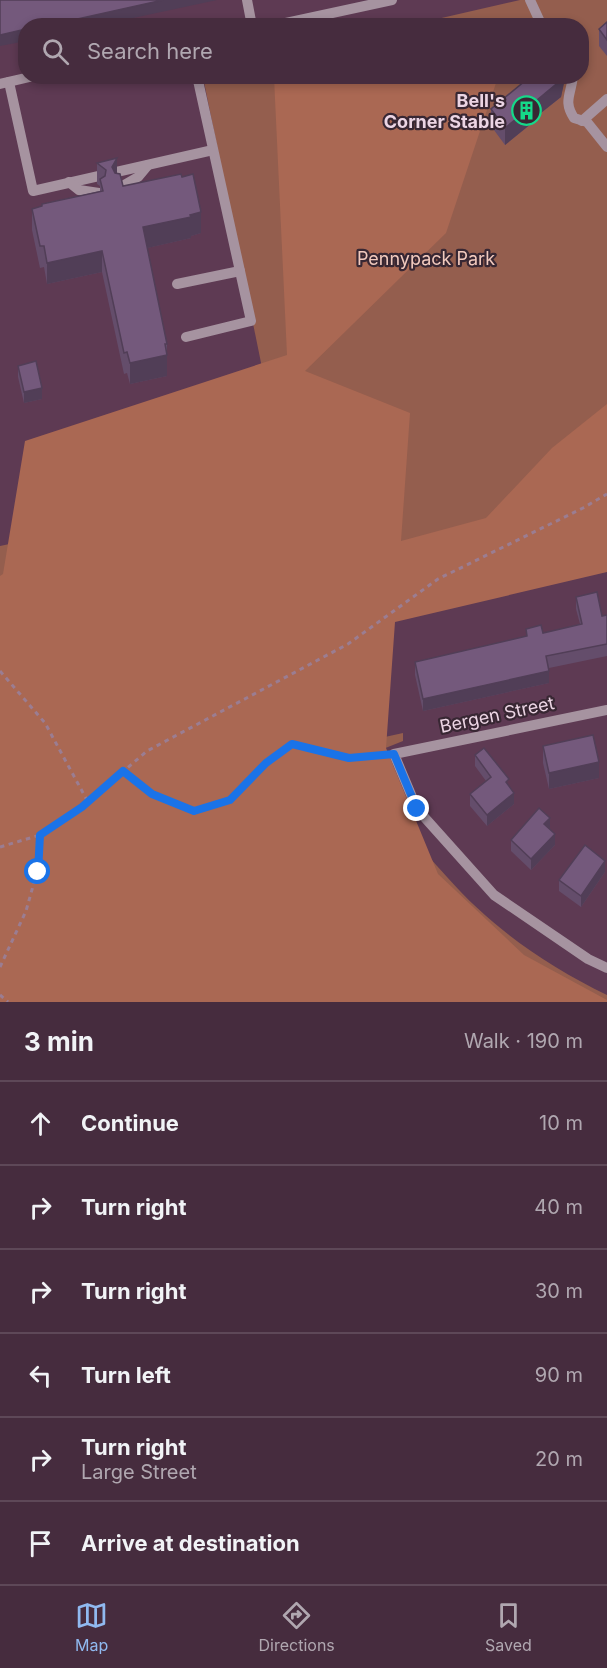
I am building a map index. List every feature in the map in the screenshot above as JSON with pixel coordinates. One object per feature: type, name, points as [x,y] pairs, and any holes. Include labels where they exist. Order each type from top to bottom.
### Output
[{"type":"street","points":[[247,0],[250,18]]},
{"type":"street","points":[[309,18],[392,0]]},
{"type":"street","points":[[530,0],[538,18]]},
{"type":"street","points":[[5,83],[33,191],[213,150]]},
{"type":"street","points":[[186,337],[251,321],[199,84]]},
{"type":"street","points":[[572,84],[567,100],[568,109],[574,118],[587,122],[607,147]]},
{"type":"street","points":[[582,121],[607,99]]},
{"type":"street","points":[[119,188],[138,177],[148,165]]},
{"type":"street","points":[[69,182],[79,190],[99,193]]},
{"type":"street","points":[[177,284],[240,271]]},
{"type":"street","name":"Bergen Street","points":[[394,754],[607,710]]},
{"type":"street","points":[[394,754],[417,809],[494,895],[588,958],[607,968]]},
{"type":"path","points":[[0,847],[40,835],[88,802],[147,751],[348,644],[438,579],[607,494]]},
{"type":"path","points":[[0,671],[45,723],[88,802]]},
{"type":"path","points":[[123,771],[152,794],[194,811],[230,800],[266,763],[292,744],[349,758],[394,754]]},
{"type":"path","points":[[0,968],[26,911],[38,872],[40,835]]},
{"type":"path","points":[[0,995],[8,1002]]},
{"type":"green space","name":"Pennypack Park","points":[[520,0],[607,0],[607,490],[320,655],[344,746],[403,733],[403,741],[368,755],[428,856],[482,913],[501,929],[541,958],[607,995],[607,1002],[0,1002],[0,546],[286,486],[204,84],[589,84],[589,18],[442,18]]},
{"type":"shaded area","name":"Pennypack Park","points":[[274,84],[496,84],[446,233],[305,371],[410,413],[401,541],[486,518],[552,448],[607,404],[607,572],[395,622],[386,748],[438,874],[524,955],[607,1002],[0,1002],[0,576],[3,574],[25,441],[287,355]]},
{"type":"building","points":[[0,0],[163,0],[82,18],[18,18],[18,31],[0,35]]},
{"type":"building","points":[[607,22],[607,40],[599,29]]},
{"type":"building","points":[[521,84],[556,84],[505,128],[491,109]]},
{"type":"building","points":[[117,158],[112,167],[115,173],[120,174],[123,186],[181,174],[182,177],[193,174],[201,212],[190,215],[191,217],[143,227],[167,344],[165,344],[167,355],[130,363],[127,352],[124,353],[102,251],[47,263],[44,246],[40,246],[32,209],[42,204],[103,191],[100,179],[105,176],[106,170],[97,163]]},
{"type":"building","points":[[36,361],[42,388],[24,392],[18,366]]},
{"type":"building","points":[[597,592],[602,616],[607,615],[607,644],[546,656],[549,671],[423,699],[415,662],[527,636],[526,629],[541,625],[543,633],[582,624],[576,597]]},
{"type":"building","points":[[593,735],[599,762],[549,773],[543,746]]},
{"type":"building","points":[[484,748],[509,779],[506,782],[514,793],[487,815],[470,794],[491,777],[475,755]]},
{"type":"building","points":[[539,808],[550,818],[544,824],[555,834],[531,859],[511,840]]},
{"type":"building","points":[[585,845],[605,861],[581,896],[559,880]]},
{"type":"place","name":"Bell's Corner Stable","points":[[526,111]]},
{"type":"route","points":[[38,872],[40,835],[82,807],[123,771],[152,794],[194,811],[230,800],[266,763],[292,744],[349,758],[394,754],[417,809]]}]
